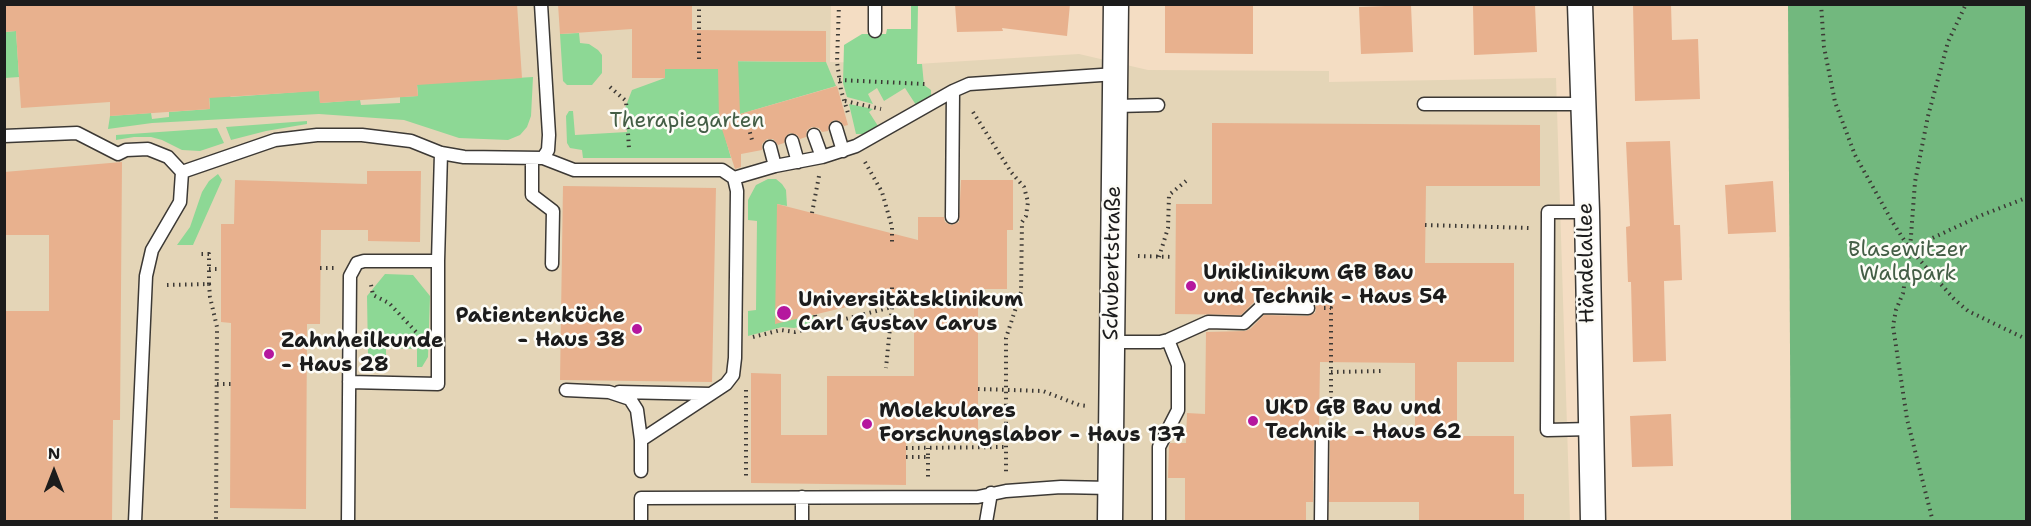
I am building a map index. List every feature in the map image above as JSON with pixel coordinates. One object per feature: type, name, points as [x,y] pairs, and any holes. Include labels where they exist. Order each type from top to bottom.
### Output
[{"type":"street","name":"Schubertstraße","points":[[1110,522],[1116,4]]},
{"type":"street","name":"Händelallee","points":[[1580,4],[1593,522]]},
{"type":"lane","points":[[541,4],[549,126],[548,150],[538,158],[532,195],[553,211],[552,264]]},
{"type":"lane","points":[[875,4],[875,31]]},
{"type":"lane","points":[[734,178],[775,165],[822,157],[856,146],[969,84],[1116,74]]},
{"type":"lane","points":[[952,217],[953,91]]},
{"type":"lane","points":[[1424,105],[1583,104]]},
{"type":"lane","points":[[1116,106],[1158,105]]},
{"type":"lane","points":[[836,128],[843,151]]},
{"type":"lane","points":[[4,136],[77,133],[118,154],[126,150],[148,149],[168,157],[182,172],[180,202],[152,250],[146,276],[135,522]]},
{"type":"lane","points":[[182,172],[275,140],[317,135],[362,135],[411,141],[441,153],[464,157],[538,158],[574,170],[722,170],[734,178],[737,191],[733,375],[726,384],[640,440]]},
{"type":"lane","points":[[814,135],[822,157]]},
{"type":"lane","points":[[792,141],[798,162]]},
{"type":"lane","points":[[770,147],[775,165]]},
{"type":"lane","points":[[349,382],[438,384],[441,153]]},
{"type":"lane","points":[[1587,212],[1548,212],[1547,429],[1591,429]]},
{"type":"lane","points":[[348,522],[350,276],[357,263],[364,261],[438,261]]},
{"type":"lane","points":[[1112,342],[1168,340],[1208,322],[1244,323],[1261,307],[1308,308]]},
{"type":"lane","points":[[1159,522],[1159,447],[1178,411],[1178,365],[1168,340]]},
{"type":"lane","points":[[566,390],[711,394]]},
{"type":"lane","points":[[609,392],[630,399],[637,410],[641,471]]},
{"type":"lane","points":[[1321,522],[1322,433]]},
{"type":"lane","points":[[641,522],[641,498],[978,497],[1006,491],[1110,488]]},
{"type":"lane","points":[[986,522],[991,493]]},
{"type":"lane","points":[[802,497],[802,522]]},
{"type":"path","points":[[699,4],[699,59]]},
{"type":"path","points":[[839,4],[837,62],[839,91],[844,100],[856,146],[882,192],[892,227],[892,245]]},
{"type":"path","points":[[1821,4],[1824,46],[1835,102],[1855,155],[1910,249],[1954,299],[1968,311],[2026,339]]},
{"type":"path","points":[[1933,522],[1907,419],[1893,326],[1903,293],[1910,249],[1915,182],[1928,116],[1948,42],[1966,4]]},
{"type":"path","points":[[839,80],[944,85],[953,91]]},
{"type":"path","points":[[969,84],[970,107],[1011,172],[1024,187],[1028,202],[1026,216],[1022,222],[1021,292],[1006,338],[1006,491]]},
{"type":"path","points":[[610,87],[626,100],[628,149]]},
{"type":"path","points":[[844,100],[882,109],[891,126]]},
{"type":"path","points":[[812,213],[822,157]]},
{"type":"path","points":[[1174,258],[1159,257],[1168,228],[1169,195],[1186,181]]},
{"type":"path","points":[[1910,249],[1982,215],[2026,198]]},
{"type":"path","points":[[1425,225],[1548,228]]},
{"type":"path","points":[[199,254],[209,254],[210,297],[217,327],[216,522]]},
{"type":"path","points":[[364,261],[373,295],[389,303],[420,336],[437,369]]},
{"type":"path","points":[[209,269],[221,269]]},
{"type":"path","points":[[886,368],[892,283]]},
{"type":"path","points":[[167,285],[209,284]]},
{"type":"path","points":[[735,342],[781,330],[795,332],[892,308]]},
{"type":"path","points":[[1308,308],[1331,308],[1330,430],[1322,433]]},
{"type":"path","points":[[815,315],[818,326]]},
{"type":"path","points":[[1331,372],[1385,371]]},
{"type":"path","points":[[217,384],[231,384]]},
{"type":"path","points":[[746,389],[746,497]]},
{"type":"path","points":[[978,389],[1043,391],[1079,405],[1111,407]]},
{"type":"path","points":[[906,448],[1006,447]]},
{"type":"path","points":[[906,457],[928,457],[928,448]]},
{"type":"shaded area","name":"Universitätsklinikum Carl Gustav Carus","points":[[831,4],[830,62],[917,64],[1079,54],[1148,70],[1329,71],[1329,82],[1556,78],[1570,521],[5,521],[4,5]]},
{"type":"green space","name":"Therapiegarten","points":[[665,5],[708,61],[826,62],[836,86],[740,114],[738,125],[723,130],[731,158],[583,158],[582,150],[570,148],[567,143],[566,116],[569,111],[573,111],[575,135],[627,132],[625,108],[632,90],[665,78]]},
{"type":"green space","points":[[911,5],[918,5],[917,64],[922,64],[924,85],[931,90],[931,97],[916,105],[905,88],[884,101],[877,88],[868,94],[873,104],[847,97],[843,83],[844,45],[862,34],[886,34],[887,29],[911,29]]},
{"type":"green space","name":"Blasewitzer Waldpark","points":[[1788,5],[2026,5],[2026,521],[1791,521]]},
{"type":"green space","points":[[16,31],[19,77],[5,78],[5,32]]},
{"type":"green space","points":[[579,33],[580,43],[589,44],[602,55],[602,73],[592,85],[567,85],[563,81],[560,34]]},
{"type":"green space","points":[[318,69],[320,103],[360,100],[361,105],[400,103],[400,97],[418,96],[417,84],[533,77],[531,116],[527,127],[520,135],[508,140],[459,138],[404,120],[319,114],[152,123],[108,129],[110,116],[151,113],[152,119],[169,117],[169,112],[210,109],[208,77],[231,97],[298,92]]},
{"type":"green space","points":[[849,104],[873,109],[869,112],[878,126],[863,134],[856,134]]},
{"type":"green space","points":[[307,121],[307,124],[231,140],[226,127]]},
{"type":"green space","points":[[217,128],[224,143],[200,151],[182,150],[151,137],[116,140],[116,135]]},
{"type":"green space","points":[[218,174],[222,180],[193,245],[177,245],[190,227],[202,192],[209,181]]},
{"type":"green space","points":[[768,179],[776,179],[786,190],[787,206],[777,204],[815,323],[794,328],[782,327],[748,336],[748,311],[756,310],[757,221],[748,220],[748,200],[756,185]]},
{"type":"green space","points":[[385,274],[413,275],[430,296],[428,357],[422,367],[417,367],[417,349],[386,348],[386,366],[379,366],[368,355],[367,296]]},
{"type":"building","points":[[4,4],[517,4],[522,78],[417,85],[418,96],[320,103],[319,91],[209,98],[210,109],[110,116],[110,102],[21,108],[16,31],[4,32]]},
{"type":"building","points":[[558,4],[692,4],[692,30],[826,31],[826,62],[738,61],[740,114],[837,86],[848,125],[844,126],[841,122],[834,120],[830,123],[828,131],[822,132],[819,128],[812,127],[807,130],[806,137],[800,139],[797,135],[790,133],[786,136],[784,143],[778,145],[773,139],[767,139],[762,144],[762,150],[741,154],[741,167],[735,169],[719,120],[718,69],[665,69],[665,78],[632,78],[632,29],[560,34]]},
{"type":"building","points":[[955,4],[1070,4],[1067,36],[1002,28],[1003,31],[957,32]]},
{"type":"building","points":[[1165,4],[1253,4],[1253,54],[1165,53]]},
{"type":"building","points":[[1633,4],[1671,4],[1672,40],[1698,39],[1700,99],[1635,101]]},
{"type":"building","points":[[1411,5],[1413,52],[1361,54],[1359,7]]},
{"type":"building","points":[[1535,5],[1537,52],[1474,55],[1473,6]]},
{"type":"building","points":[[1212,123],[1540,125],[1540,186],[1426,186],[1425,263],[1514,263],[1514,362],[1457,362],[1457,436],[1514,436],[1514,494],[1524,494],[1524,522],[1419,522],[1419,502],[1329,502],[1330,436],[1415,436],[1415,363],[1320,362],[1319,425],[1314,433],[1313,502],[1306,502],[1306,522],[1185,522],[1185,478],[1168,478],[1169,446],[1170,443],[1186,443],[1187,413],[1205,414],[1206,332],[1245,331],[1264,315],[1308,316],[1315,313],[1316,309],[1315,304],[1309,300],[1261,299],[1255,301],[1241,315],[1175,314],[1176,204],[1212,204]]},
{"type":"building","points":[[1670,141],[1674,225],[1680,225],[1682,280],[1664,281],[1666,361],[1633,362],[1631,282],[1628,282],[1626,227],[1630,226],[1626,142]]},
{"type":"building","points":[[122,162],[120,420],[113,420],[112,522],[4,522],[4,311],[49,311],[49,235],[4,235],[4,172]]},
{"type":"building","name":"Zahnheilkunde - Haus 28","points":[[367,171],[421,171],[420,242],[368,241],[368,230],[321,230],[320,324],[307,324],[306,509],[230,508],[231,323],[221,322],[221,224],[234,224],[235,180],[367,184]]},
{"type":"building","points":[[961,180],[1013,180],[1013,230],[1007,230],[1007,289],[978,289],[978,430],[906,430],[906,485],[751,483],[751,373],[781,374],[781,435],[827,435],[827,376],[914,376],[914,291],[775,324],[777,204],[918,240],[918,217],[944,217],[945,222],[951,225],[959,222]]},
{"type":"building","points":[[1773,181],[1776,232],[1728,234],[1725,185]]},
{"type":"building","name":"Patientenküche - Haus 38","points":[[563,186],[716,188],[712,382],[560,380]]},
{"type":"building","points":[[1671,414],[1673,466],[1632,467],[1630,416]]},
{"type":"place","name":"Uniklinikum GB Bau und Technik - Haus 54","points":[[1191,286]]},
{"type":"place","name":"Universitätsklinikum Carl Gustav Carus","points":[[784,313]]},
{"type":"place","name":"Patientenküche - Haus 38","points":[[637,329]]},
{"type":"place","name":"Zahnheilkunde - Haus 28","points":[[269,354]]},
{"type":"place","name":"UKD GB Bau und Technik - Haus 62","points":[[1253,421]]},
{"type":"place","name":"Molekulares Forschungslabor - Haus 137","points":[[867,424]]}]
